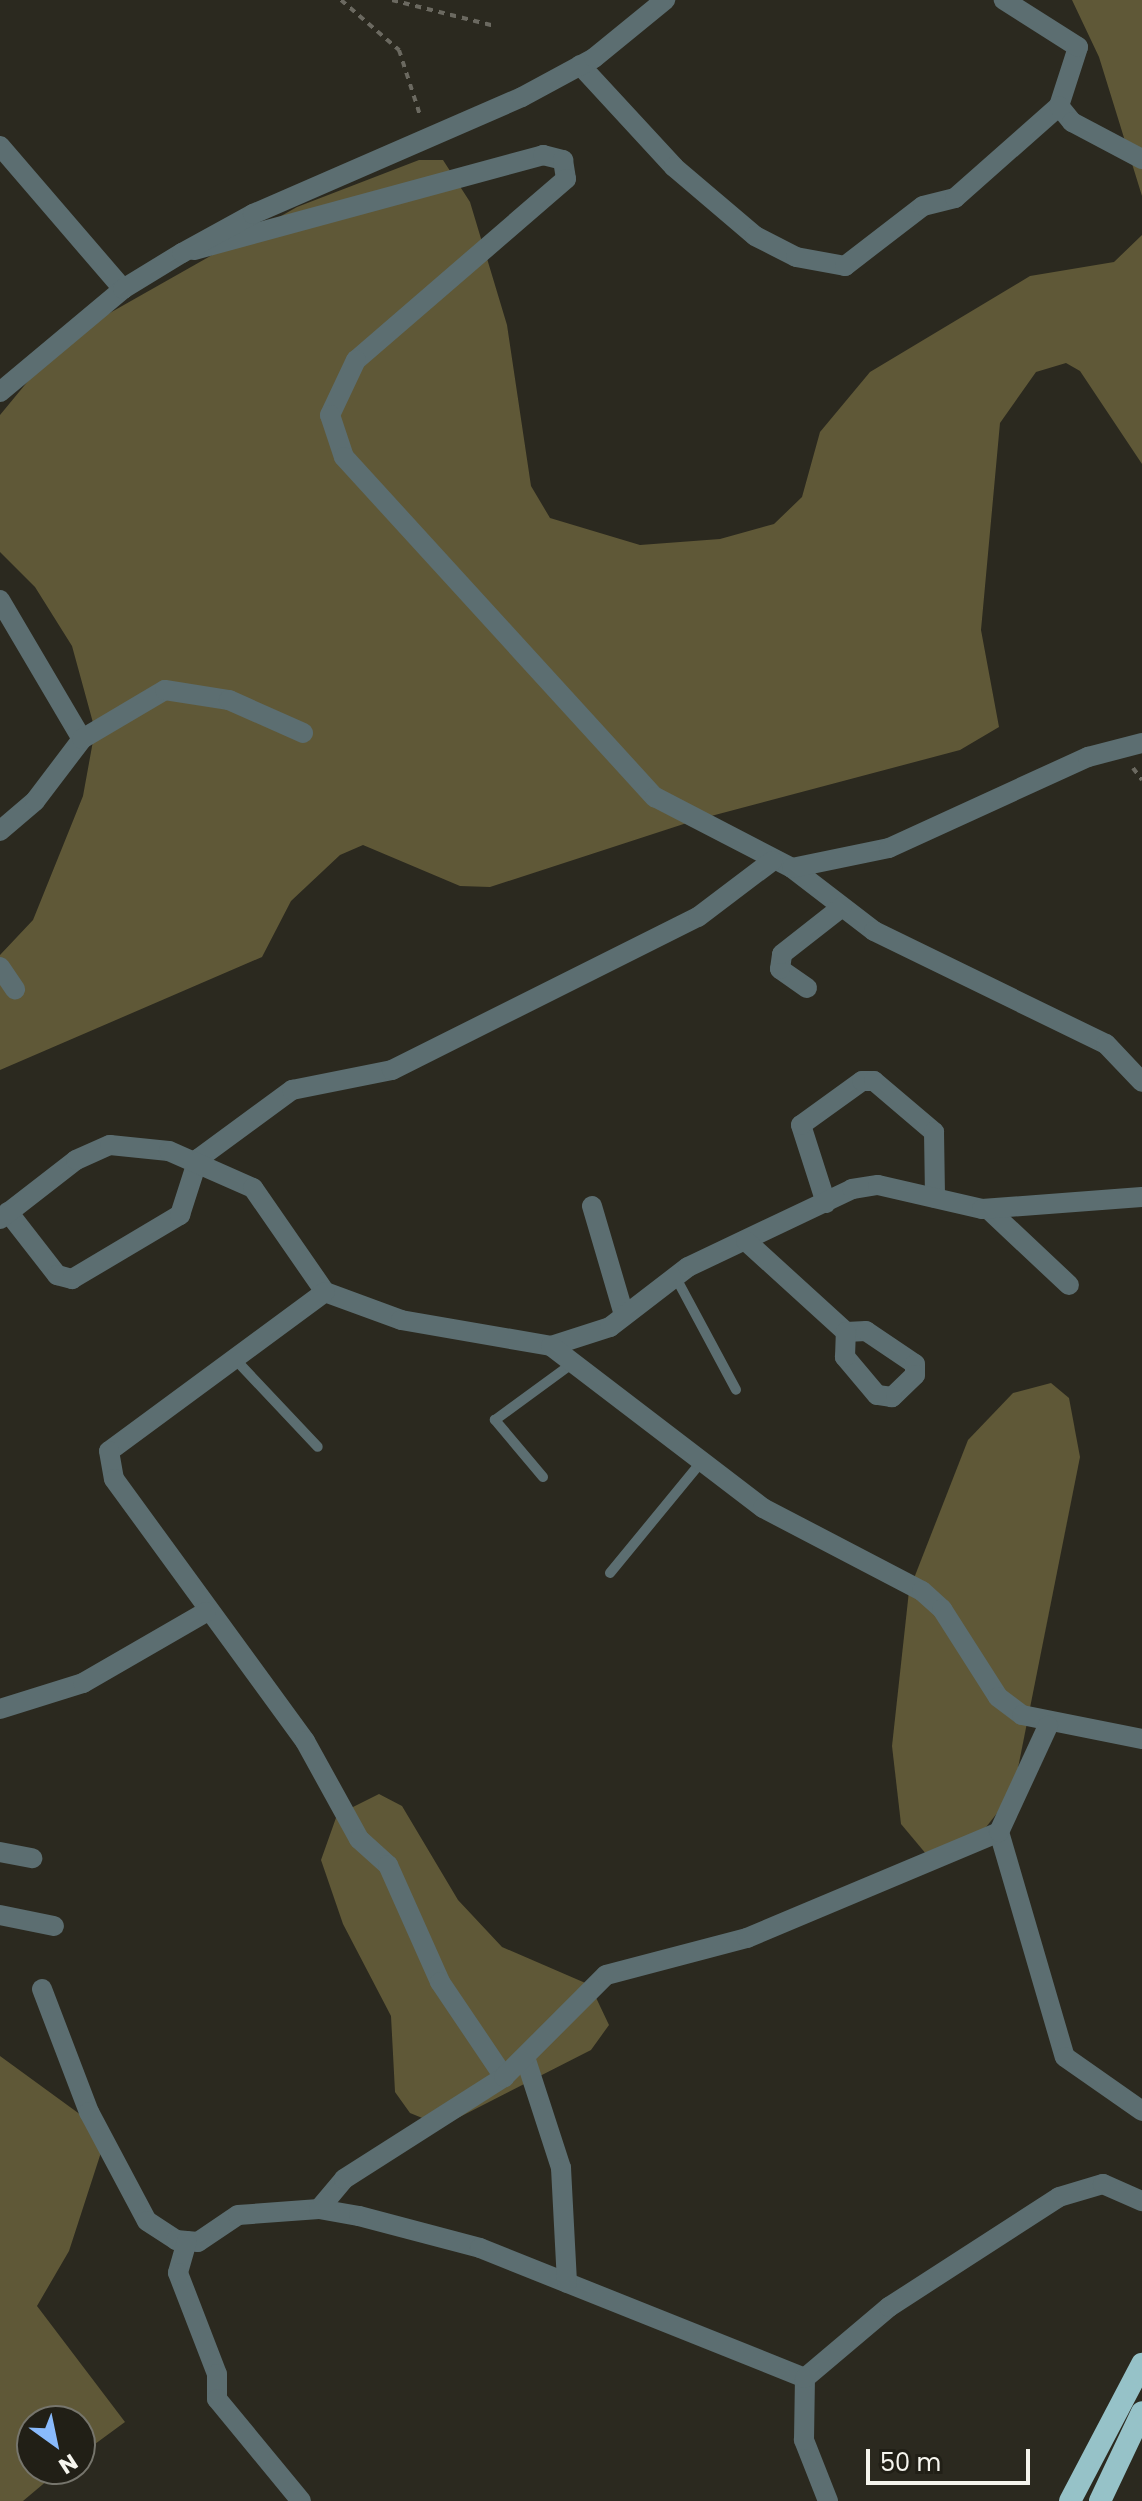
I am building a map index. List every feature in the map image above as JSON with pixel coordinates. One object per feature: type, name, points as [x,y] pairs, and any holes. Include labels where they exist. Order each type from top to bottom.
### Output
[{"type":"highway","points":[[1070,2501],[1142,2364]]},
{"type":"highway","points":[[1100,2501],[1142,2412]]},
{"type":"street","points":[[0,392],[123,289],[182,253],[580,65],[665,0]]},
{"type":"street","points":[[580,65],[674,167],[755,236],[796,257],[845,266],[923,206],[955,198],[1059,106],[1079,62],[1078,47],[1004,0]]},
{"type":"street","points":[[1059,106],[1072,122],[1142,159]]},
{"type":"street","points":[[0,146],[123,289]]},
{"type":"street","points":[[182,253],[543,155],[563,160],[566,179],[356,360],[336,390],[334,435],[405,529],[655,797],[772,861],[792,868],[874,931],[1106,1044],[1142,1082]]},
{"type":"street","points":[[0,600],[82,739]]},
{"type":"street","points":[[0,831],[35,801],[82,739],[165,690],[229,700],[303,733]]},
{"type":"street","points":[[792,868],[889,848],[1088,757],[1142,743]]},
{"type":"street","points":[[772,861],[698,917],[392,1070],[292,1090],[198,1159],[180,1215],[72,1279],[57,1275],[4,1215],[76,1160],[110,1145],[198,1159],[253,1188],[325,1292],[401,1320],[551,1346],[590,1337],[675,1276],[826,1203],[878,1185],[988,1209],[1142,1197]]},
{"type":"street","points":[[807,988],[780,969],[782,954],[842,907]]},
{"type":"street","points":[[0,967],[15,989]]},
{"type":"street","points":[[826,1203],[801,1125],[862,1081],[874,1081],[934,1132],[935,1198]]},
{"type":"street","points":[[592,1206],[624,1315]]},
{"type":"street","points":[[988,1209],[1069,1285]]},
{"type":"street","points":[[746,1241],[846,1332]]},
{"type":"street","points":[[325,1292],[109,1451],[114,1479],[206,1612],[305,1741],[359,1839],[388,1865],[440,1982],[504,2077]]},
{"type":"street","points":[[551,1346],[763,1508],[922,1591],[942,1609],[998,1697],[1048,1726],[1142,1739]]},
{"type":"street","points":[[0,1709],[83,1683],[206,1612]]},
{"type":"street","points":[[1048,1726],[999,1832],[1065,2057],[1142,2111]]},
{"type":"street","points":[[319,2209],[344,2179],[504,2077],[606,1975],[747,1938],[999,1832]]},
{"type":"street","points":[[0,1852],[32,1858]]},
{"type":"street","points":[[0,1915],[54,1926]]},
{"type":"street","points":[[42,1989],[89,2112],[147,2221],[187,2241],[198,2242],[238,2215],[319,2209],[480,2248],[805,2378]]},
{"type":"street","points":[[525,2057],[561,2168],[567,2283]]},
{"type":"street","points":[[828,2501],[804,2440],[805,2378],[889,2307],[1059,2197],[1103,2184],[1142,2201]]},
{"type":"street","points":[[187,2241],[178,2273],[217,2374],[217,2399],[301,2501]]},
{"type":"lane","points":[[675,1276],[736,1390]]},
{"type":"lane","points":[[234,1358],[318,1447]]},
{"type":"lane","points":[[543,1477],[495,1420],[575,1362]]},
{"type":"lane","points":[[610,1573],[702,1461]]},
{"type":"path","points":[[341,0],[399,50],[426,139]]},
{"type":"path","points":[[392,0],[495,26]]},
{"type":"shaded area","points":[[1072,0],[1142,0],[1142,196],[1099,57]]},
{"type":"shaded area","points":[[419,160],[443,160],[470,202],[507,325],[531,486],[550,518],[640,545],[720,539],[774,524],[802,497],[820,432],[870,372],[1030,276],[1114,262],[1142,235],[1142,464],[1080,371],[1066,363],[1036,372],[1000,423],[981,630],[999,727],[960,750],[696,820],[490,887],[460,886],[363,845],[340,855],[291,901],[262,957],[0,1070],[0,955],[33,920],[83,796],[95,730],[72,646],[35,587],[0,552],[0,415],[62,340],[297,207]]},
{"type":"shaded area","points":[[1051,1383],[1069,1398],[1080,1457],[1013,1793],[979,1836],[937,1867],[901,1824],[892,1746],[909,1591],[968,1440],[1013,1393]]},
{"type":"shaded area","points":[[379,1794],[402,1806],[458,1900],[502,1947],[590,1985],[609,2025],[591,2050],[442,2126],[410,2113],[395,2092],[391,2016],[343,1924],[321,1860],[337,1815]]},
{"type":"shaded area","points":[[0,2056],[107,2134],[69,2251],[37,2306],[125,2422],[96,2443],[96,2405],[16,2405],[16,2485],[42,2485],[23,2501],[0,2501]]}]
